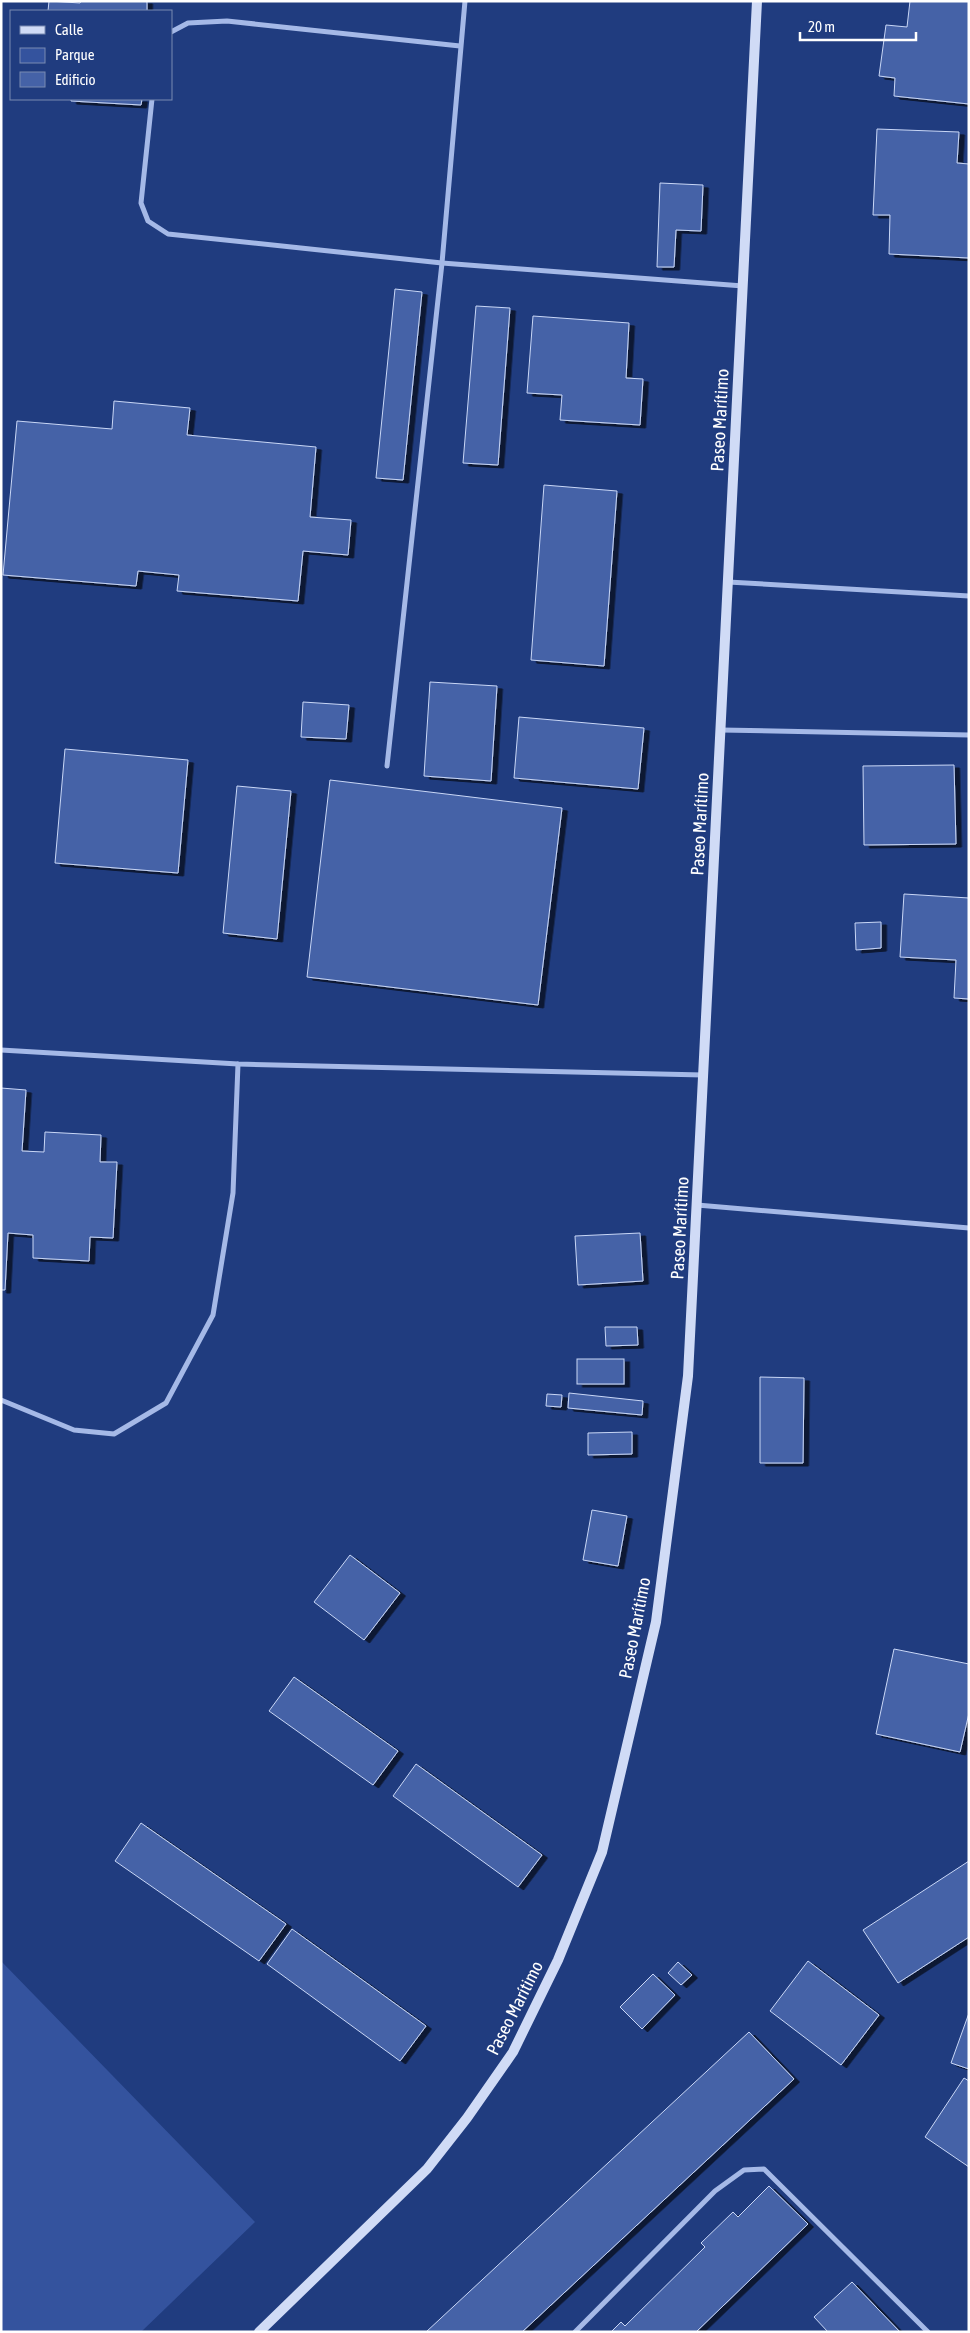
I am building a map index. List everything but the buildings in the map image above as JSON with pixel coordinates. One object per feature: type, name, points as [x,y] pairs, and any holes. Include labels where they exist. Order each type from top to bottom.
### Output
[{"type":"main road","name":"Paseo Marítimo","points":[[259,2332],[427,2169],[467,2118],[513,2052],[558,1960],[602,1852],[656,1622],[688,1376],[758,1]]},
{"type":"street","points":[[387,766],[442,263],[465,1]]},
{"type":"street","points":[[172,31],[188,23],[227,21],[460,46]]},
{"type":"street","points":[[152,100],[141,203],[148,221],[168,234],[442,263],[743,286]]},
{"type":"street","points":[[728,582],[969,596]]},
{"type":"street","points":[[721,730],[969,735]]},
{"type":"street","points":[[1,1050],[238,1064],[703,1075]]},
{"type":"street","points":[[1,1400],[74,1430],[114,1434],[166,1403],[213,1315],[233,1193],[238,1064]]},
{"type":"street","points":[[697,1205],[969,1228]]},
{"type":"street","points":[[575,2332],[715,2191],[744,2170],[764,2169],[928,2332]]},
{"type":"green space","points":[[1,1961],[255,2222],[141,2332],[1,2332]]}]
